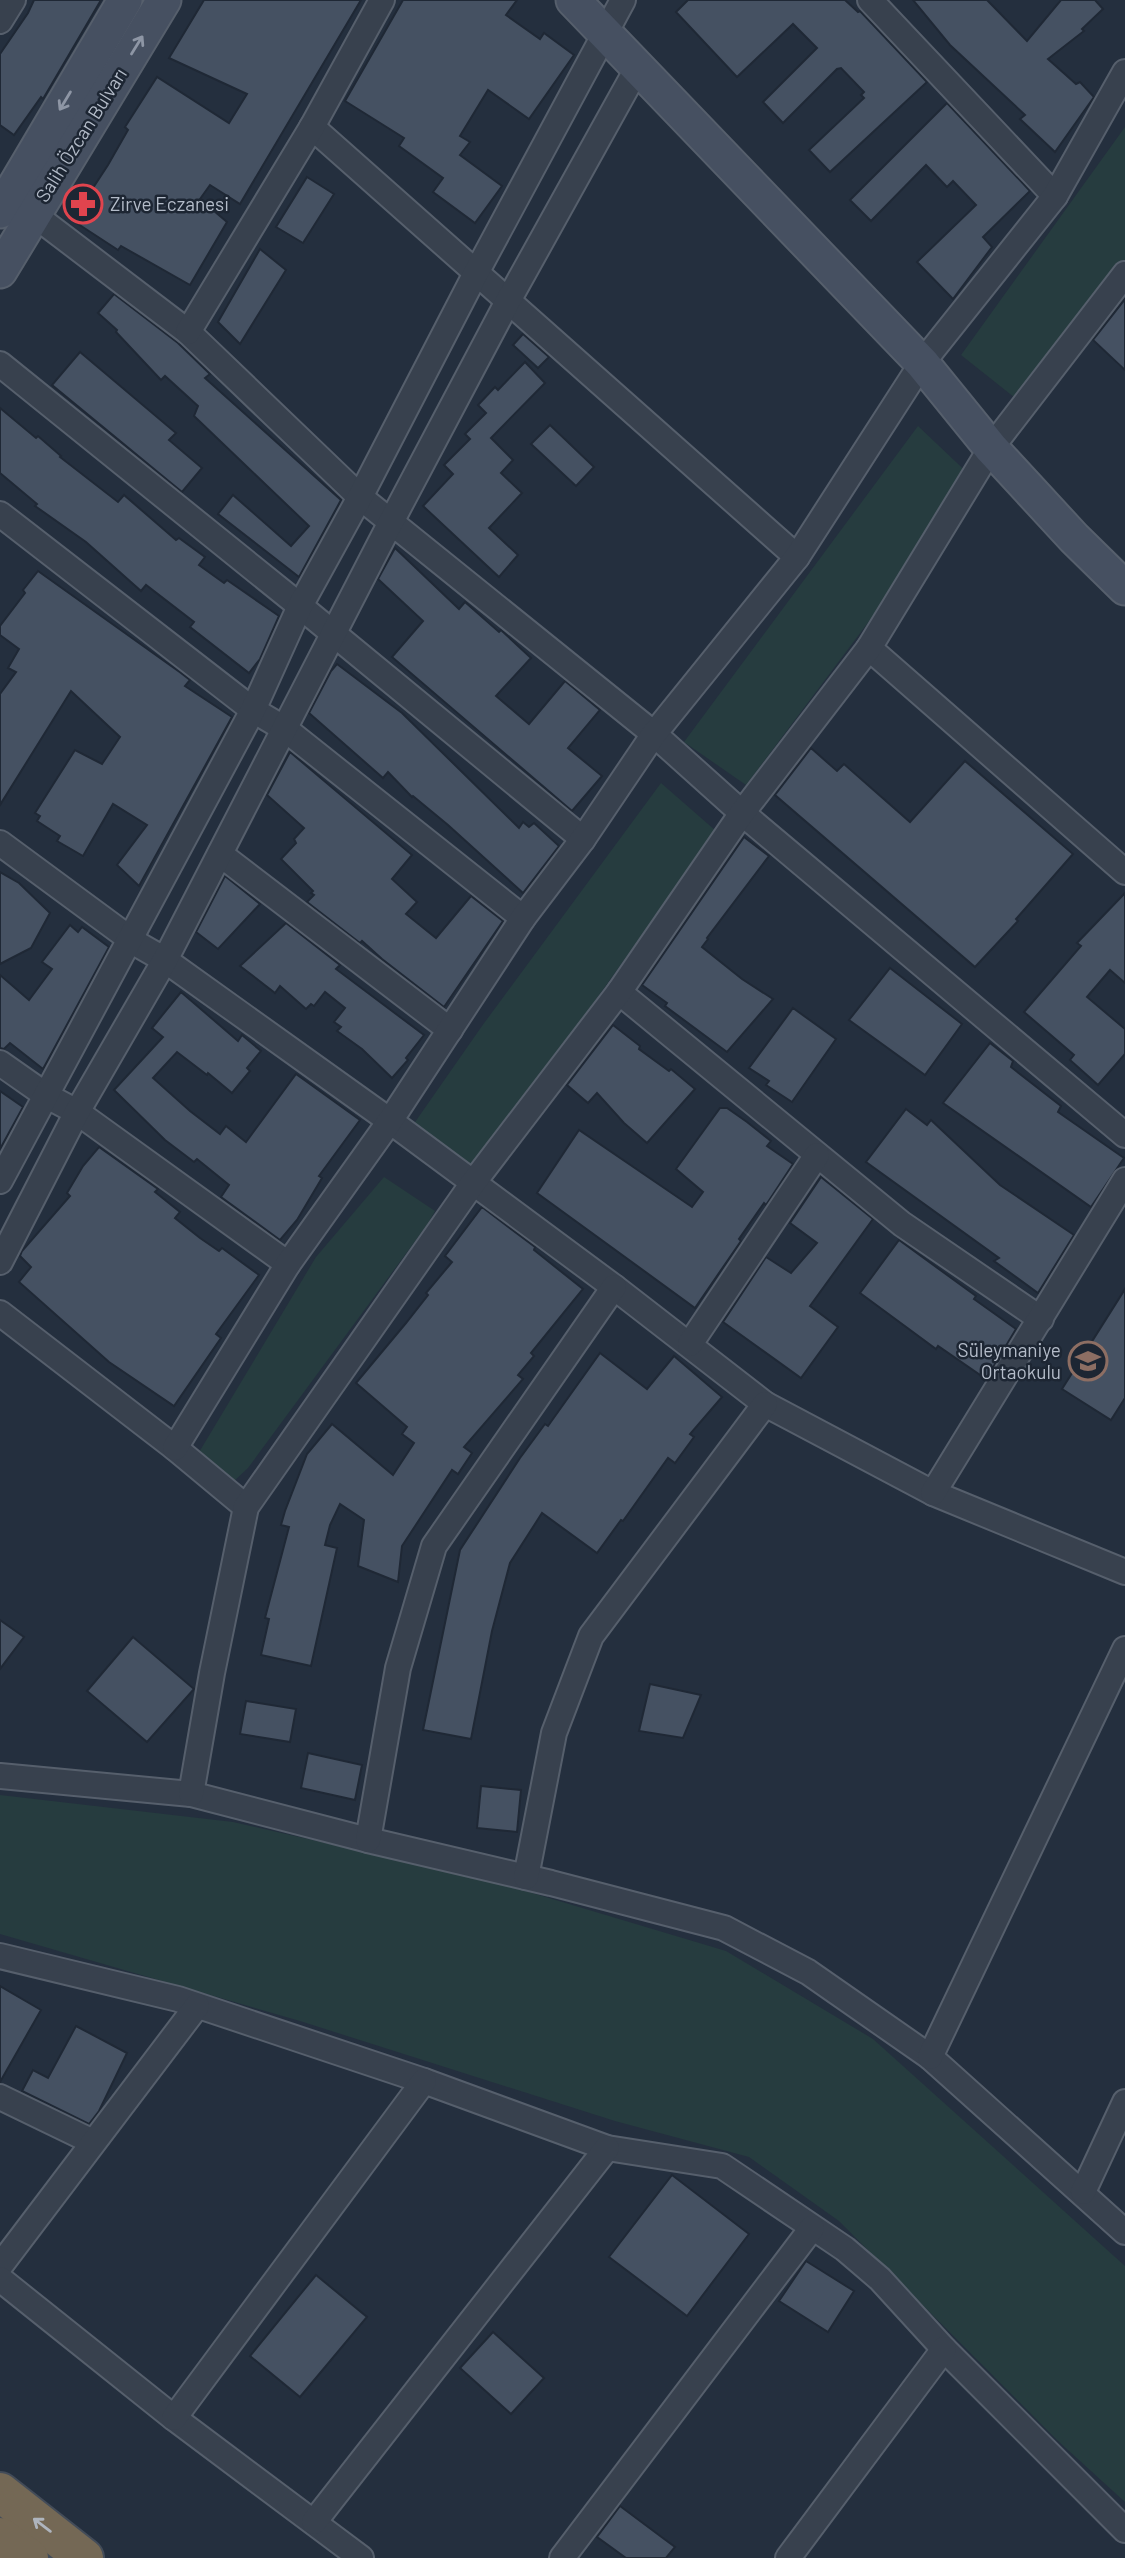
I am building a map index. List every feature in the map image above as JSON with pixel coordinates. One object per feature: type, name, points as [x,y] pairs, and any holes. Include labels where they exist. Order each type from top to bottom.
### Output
[{"type":"highway","points":[[0,2492],[84,2558]]},
{"type":"highway","points":[[0,2537],[29,2558]]},
{"type":"street","points":[[0,21],[13,0]]},
{"type":"street","name":"Salih Özcan Bulvarı","points":[[5,189],[125,0]]},
{"type":"street","name":"Salih Özcan Bulvarı","points":[[0,271],[164,0]]},
{"type":"street","points":[[188,332],[312,127],[382,0]]},
{"type":"street","points":[[573,0],[922,363],[991,448],[1074,538],[1125,588]]},
{"type":"street","points":[[0,1181],[253,710],[300,606],[623,0]]},
{"type":"street","points":[[870,0],[1055,197]]},
{"type":"street","points":[[0,1262],[77,1112],[165,960],[508,301],[638,66]]},
{"type":"street","points":[[175,1448],[288,1264],[390,1121],[523,918],[583,839],[654,734],[797,557],[922,363],[1055,197],[1125,72]]},
{"type":"street","points":[[312,127],[797,557]]},
{"type":"street","points":[[33,214],[188,332],[360,497],[654,734],[741,813],[1125,1136]]},
{"type":"street","points":[[191,1794],[212,1673],[247,1507],[473,1183],[619,992],[741,813],[869,648],[991,448],[1125,274]]},
{"type":"street","points":[[0,364],[583,839]]},
{"type":"street","points":[[0,514],[253,710],[285,729],[523,918]]},
{"type":"street","points":[[869,648],[1125,872]]},
{"type":"street","points":[[0,843],[129,938],[165,960],[390,1121],[614,1287],[765,1404],[933,1493],[1125,1572]]},
{"type":"street","points":[[220,854],[450,1030]]},
{"type":"street","points":[[619,992],[901,1224],[1041,1319]]},
{"type":"street","points":[[0,1063],[47,1096],[77,1112],[288,1264]]},
{"type":"street","points":[[690,1345],[817,1155]]},
{"type":"street","points":[[933,1493],[1125,1180]]},
{"type":"street","points":[[368,1840],[398,1668],[434,1546],[614,1287]]},
{"type":"street","points":[[0,1313],[247,1507]]},
{"type":"street","points":[[526,1877],[554,1733],[591,1636],[765,1404]]},
{"type":"street","points":[[930,2057],[1125,1649]]},
{"type":"street","points":[[0,1776],[191,1794],[724,1928],[807,1972],[930,2057],[1125,2232]]},
{"type":"street","points":[[0,1956],[197,2006],[424,2081],[607,2148],[722,2166],[845,2249],[880,2279],[944,2349],[1125,2530]]},
{"type":"street","points":[[0,2266],[197,2006]]},
{"type":"street","points":[[174,2418],[424,2081]]},
{"type":"street","points":[[0,2097],[93,2142]]},
{"type":"street","points":[[1083,2192],[1125,2102]]},
{"type":"street","points":[[314,2522],[607,2148]]},
{"type":"street","points":[[562,2558],[813,2228]]},
{"type":"street","points":[[0,2279],[174,2418],[361,2558]]},
{"type":"street","points":[[788,2558],[944,2349]]},
{"type":"green space","points":[[1125,127],[1125,266],[1024,405],[961,355]]},
{"type":"green space","points":[[918,426],[975,480],[746,785],[684,742]]},
{"type":"green space","points":[[661,783],[716,831],[478,1165],[468,1171],[413,1125],[482,1026]]},
{"type":"green space","points":[[384,1177],[435,1211],[248,1468],[233,1482],[195,1459],[316,1257]]},
{"type":"green space","points":[[0,1795],[233,1822],[489,1880],[726,1951],[873,2039],[1125,2266],[1125,2502],[1057,2440],[839,2221],[749,2157],[615,2121],[300,2021],[0,1934]]},
{"type":"building","points":[[34,0],[101,0],[43,99],[41,97],[14,135],[0,125],[0,54]]},
{"type":"building","points":[[204,0],[361,0],[240,204],[210,185],[200,199],[227,222],[190,285],[121,246],[118,250],[72,220],[108,165],[128,130],[125,127],[157,77],[229,123],[247,94],[169,58]]},
{"type":"building","points":[[403,0],[517,0],[506,15],[540,39],[544,33],[574,55],[529,119],[488,90],[460,136],[470,142],[460,155],[502,186],[475,223],[433,192],[443,178],[399,146],[404,138],[345,101]]},
{"type":"building","points":[[688,0],[845,0],[860,11],[927,82],[830,172],[809,150],[864,98],[861,95],[864,92],[841,68],[837,69],[783,123],[763,102],[817,48],[793,24],[737,77],[676,12]]},
{"type":"building","points":[[913,0],[987,0],[1027,41],[1061,0],[1095,0],[1103,9],[1082,29],[1084,31],[1048,59],[1076,84],[1080,82],[1094,97],[1055,152],[1020,119],[1025,115],[950,45]]},
{"type":"building","points":[[947,103],[1030,191],[983,237],[992,247],[953,299],[917,262],[976,205],[953,181],[947,187],[926,165],[871,221],[850,200]]},
{"type":"building","points":[[307,177],[334,194],[303,243],[276,227]]},
{"type":"building","points":[[260,249],[286,270],[240,344],[218,322]]},
{"type":"building","points":[[114,294],[178,343],[210,374],[205,378],[341,500],[299,577],[218,514],[233,495],[291,546],[309,526],[194,416],[198,406],[165,376],[161,380],[117,330],[98,313]]},
{"type":"building","points":[[1125,299],[1125,370],[1093,340]]},
{"type":"building","points":[[523,334],[549,357],[538,368],[513,345]]},
{"type":"building","points":[[80,352],[176,433],[169,440],[202,468],[182,492],[52,385]]},
{"type":"building","points":[[525,362],[545,383],[491,438],[513,460],[501,473],[522,493],[489,528],[518,555],[499,577],[423,506],[453,474],[444,465],[470,439],[465,434],[486,413],[478,405],[495,387],[498,390]]},
{"type":"building","points":[[0,408],[118,502],[124,495],[176,540],[179,538],[205,557],[199,565],[224,583],[227,580],[279,616],[260,659],[249,673],[190,627],[194,622],[146,585],[141,591],[86,542],[35,506],[37,504],[0,473]]},
{"type":"building","points":[[550,425],[594,467],[576,486],[531,444]]},
{"type":"building","points":[[395,548],[459,609],[465,602],[531,658],[496,696],[529,724],[565,681],[600,710],[568,748],[602,776],[572,811],[392,657],[423,621],[378,579]]},
{"type":"building","points":[[38,571],[181,673],[190,680],[185,686],[232,717],[139,886],[117,865],[147,825],[113,804],[83,856],[57,841],[60,836],[37,821],[40,816],[35,813],[75,750],[102,764],[120,737],[71,691],[0,805],[0,694],[16,672],[8,668],[19,649],[0,635],[0,626]]},
{"type":"building","points":[[337,664],[402,713],[519,828],[523,822],[529,827],[534,823],[559,846],[523,893],[448,825],[412,797],[388,772],[383,778],[309,713]]},
{"type":"building","points":[[811,748],[837,771],[844,764],[910,822],[965,761],[1073,854],[1016,919],[1018,921],[975,967],[775,795]]},
{"type":"building","points":[[290,752],[412,855],[392,879],[417,902],[406,914],[436,938],[471,896],[503,921],[444,1007],[362,941],[360,943],[307,902],[314,895],[311,893],[313,891],[281,859],[296,843],[294,839],[304,828],[267,795]]},
{"type":"building","points":[[744,837],[769,856],[702,947],[742,979],[773,999],[727,1052],[665,1006],[667,1003],[642,985]]},
{"type":"building","points":[[0,872],[19,883],[50,913],[31,948],[0,964]]},
{"type":"building","points":[[225,876],[260,904],[218,949],[196,932]]},
{"type":"building","points":[[1125,893],[1125,983],[1110,970],[1087,997],[1125,1029],[1125,1054],[1098,1085],[1070,1060],[1074,1055],[1024,1012],[1081,946],[1077,943]]},
{"type":"building","points":[[286,923],[340,965],[336,969],[424,1035],[392,1078],[362,1049],[337,1031],[341,1027],[334,1022],[345,1008],[325,992],[314,1006],[311,1004],[306,1009],[280,986],[275,993],[240,966]]},
{"type":"building","points":[[70,925],[78,932],[82,927],[109,947],[43,1069],[10,1043],[4,1049],[0,1048],[0,975],[29,1000],[52,969],[42,962]]},
{"type":"building","points":[[890,968],[962,1024],[925,1075],[849,1020]]},
{"type":"building","points":[[181,992],[238,1041],[242,1035],[261,1051],[247,1068],[250,1071],[232,1093],[177,1052],[153,1078],[220,1134],[226,1126],[246,1142],[296,1074],[360,1120],[319,1176],[322,1178],[297,1220],[280,1240],[221,1197],[229,1185],[197,1159],[194,1162],[165,1140],[114,1090],[163,1037],[152,1028]]},
{"type":"building","points":[[793,1008],[836,1039],[792,1102],[766,1085],[769,1081],[749,1068]]},
{"type":"building","points":[[613,1025],[640,1046],[639,1049],[669,1071],[671,1069],[695,1089],[647,1143],[624,1123],[597,1093],[588,1103],[567,1085]]},
{"type":"building","points":[[990,1043],[1013,1061],[1011,1067],[1061,1106],[1058,1112],[1124,1158],[1091,1207],[943,1103]]},
{"type":"building","points":[[0,1091],[23,1107],[0,1149]]},
{"type":"building","points":[[720,1108],[727,1108],[747,1122],[771,1141],[767,1146],[793,1164],[739,1239],[741,1241],[695,1308],[537,1193],[579,1130],[692,1207],[703,1192],[676,1169]]},
{"type":"building","points":[[906,1109],[927,1125],[931,1120],[1000,1185],[1074,1235],[1038,1293],[994,1261],[999,1258],[866,1162]]},
{"type":"building","points":[[99,1147],[158,1189],[155,1192],[180,1212],[175,1218],[200,1238],[219,1251],[222,1248],[259,1275],[216,1334],[221,1338],[174,1406],[109,1362],[19,1282],[31,1267],[20,1256],[22,1251],[70,1196],[67,1193],[83,1166]]},
{"type":"building","points":[[821,1177],[873,1219],[810,1306],[838,1327],[801,1378],[723,1322],[766,1257],[791,1273],[817,1243],[790,1223]]},
{"type":"building","points":[[482,1207],[535,1247],[534,1250],[583,1289],[531,1353],[534,1356],[518,1375],[523,1379],[464,1447],[472,1453],[458,1474],[452,1470],[402,1546],[398,1582],[358,1566],[364,1520],[340,1504],[330,1525],[325,1545],[337,1548],[311,1666],[261,1655],[269,1619],[265,1618],[289,1527],[281,1525],[307,1454],[332,1424],[393,1475],[414,1443],[402,1434],[407,1427],[356,1383],[452,1262],[445,1256]]},
{"type":"building","points":[[899,1240],[1016,1329],[986,1379],[938,1346],[936,1349],[860,1293]]},
{"type":"building","points":[[1125,1289],[1125,1398],[1111,1420],[1062,1389]]},
{"type":"building","points":[[600,1353],[647,1389],[674,1356],[722,1397],[690,1434],[694,1437],[675,1463],[668,1458],[597,1553],[542,1513],[510,1563],[492,1631],[471,1739],[423,1730],[460,1550],[520,1458],[545,1424],[548,1426]]},
{"type":"building","points":[[0,1620],[24,1637],[0,1669]]},
{"type":"building","points":[[133,1637],[194,1689],[147,1742],[87,1691]]},
{"type":"building","points":[[650,1684],[701,1695],[683,1738],[639,1731]]},
{"type":"building","points":[[246,1701],[296,1709],[290,1742],[240,1734]]},
{"type":"building","points":[[308,1753],[362,1765],[355,1800],[301,1788]]},
{"type":"building","points":[[481,1786],[521,1790],[517,1832],[477,1828]]},
{"type":"building","points":[[0,1986],[41,2010],[0,2082]]},
{"type":"building","points":[[76,2026],[127,2053],[99,2111],[89,2124],[22,2091],[33,2070],[48,2078]]},
{"type":"building","points":[[672,2175],[749,2234],[687,2316],[609,2257]]},
{"type":"building","points":[[806,2261],[854,2291],[828,2332],[779,2301]]},
{"type":"building","points":[[316,2275],[367,2317],[300,2397],[250,2356]]},
{"type":"building","points":[[493,2332],[544,2378],[511,2414],[460,2368]]},
{"type":"building","points":[[620,2506],[675,2547],[666,2558],[626,2558],[597,2537]]},
{"type":"place","name":"Zirve Eczanesi","points":[[83,204]]},
{"type":"place","name":"Süleymaniye Ortaokulu","points":[[1088,1361]]}]
